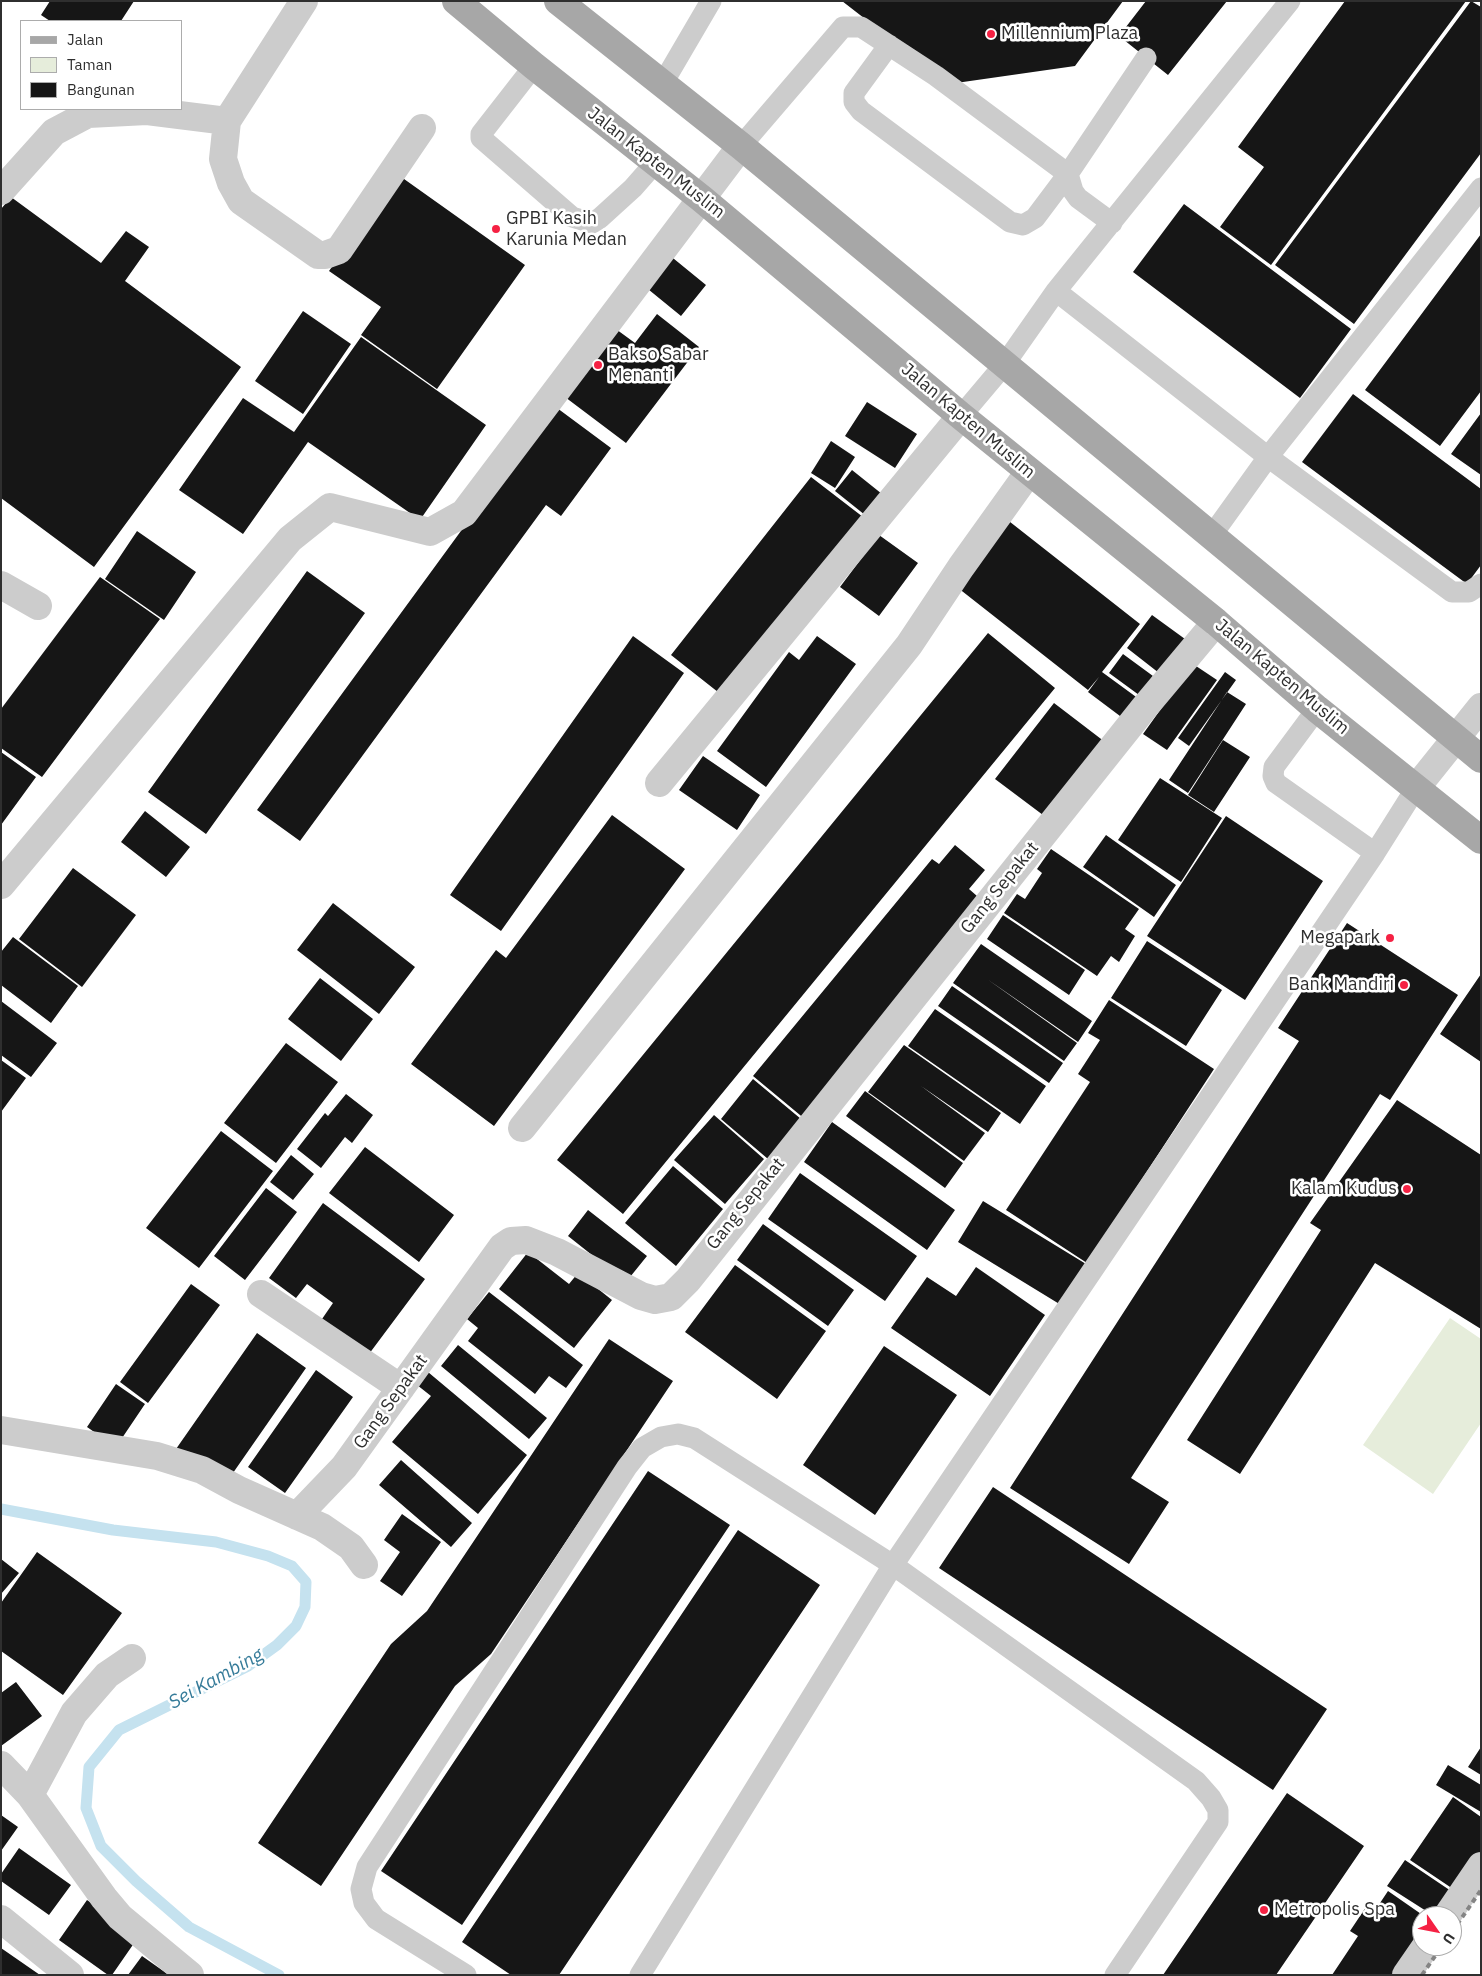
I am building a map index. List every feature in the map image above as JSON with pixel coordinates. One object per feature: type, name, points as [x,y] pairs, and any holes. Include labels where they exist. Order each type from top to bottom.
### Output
[{"type":"main road","name":"Jalan Kapten Muslim","points":[[456,1],[534,66],[702,199],[960,416],[1216,622],[1316,709],[1481,840]]},
{"type":"main road","points":[[558,1],[741,146],[1481,759]]},
{"type":"street","points":[[304,1],[227,121],[223,159],[230,182],[241,201],[318,255],[325,255],[339,250],[422,128]]},
{"type":"street","points":[[1,191],[54,132],[88,114],[120,110],[147,111],[227,121]]},
{"type":"street","points":[[1,885],[290,539],[330,507],[430,532],[464,513],[741,146]]},
{"type":"street","points":[[659,783],[960,416]]},
{"type":"street","points":[[522,1128],[909,645],[961,567],[1029,472]]},
{"type":"street","points":[[1,585],[38,606]]},
{"type":"street","name":"Gang Sepakat","points":[[296,1516],[344,1467],[502,1248],[511,1241],[526,1240],[558,1252],[641,1296],[654,1300],[671,1297],[688,1280],[1138,716],[1216,622]]},
{"type":"street","points":[[1416,788],[1481,707]]},
{"type":"street","points":[[261,1294],[401,1388]]},
{"type":"street","points":[[1,1430],[157,1456],[202,1470],[239,1490],[322,1527],[351,1547],[364,1565]]},
{"type":"street","points":[[30,1795],[74,1714],[107,1675],[132,1658]]},
{"type":"street","points":[[1,1765],[30,1795],[104,1898],[120,1917],[190,1975]]},
{"type":"street","points":[[1454,1906],[1481,1866]]},
{"type":"street","points":[[1,1919],[70,1975]]},
{"type":"street","points":[[1406,1975],[1419,1956]]},
{"type":"lane","points":[[662,83],[711,1]]},
{"type":"lane","points":[[960,416],[1004,365],[1056,291],[1290,1]]},
{"type":"lane","points":[[741,146],[843,27],[861,28],[936,76],[1068,174],[1073,191],[1078,198],[1112,223]]},
{"type":"lane","points":[[890,45],[854,93],[854,102],[861,111],[1010,222],[1023,225],[1035,218],[1068,174],[1146,58]]},
{"type":"lane","points":[[534,66],[480,138],[572,218],[592,223],[600,218],[633,188],[655,163]]},
{"type":"lane","points":[[1212,535],[1268,457],[1481,188]]},
{"type":"lane","points":[[1056,291],[1268,457],[1452,592],[1469,592],[1481,584]]},
{"type":"lane","points":[[1316,709],[1274,767],[1273,776],[1276,783],[1375,853]]},
{"type":"lane","points":[[640,1975],[893,1565],[1375,853],[1416,788]]},
{"type":"lane","points":[[466,1975],[376,1919],[364,1903],[362,1889],[367,1868],[642,1448],[661,1438],[678,1434],[694,1438],[893,1565],[1196,1782],[1211,1798],[1218,1810],[1218,1822],[1115,1975]]},
{"type":"green space","points":[[1450,1318],[1481,1339],[1481,1423],[1433,1494],[1363,1445]]},
{"type":"building","points":[[50,1],[134,1],[122,20],[48,20],[41,15]]},
{"type":"building","name":"Millennium Plaza","points":[[842,1],[1123,1],[1075,66],[949,84]]},
{"type":"building","points":[[1146,1],[1227,1],[1168,75],[1119,36]]},
{"type":"building","points":[[1345,1],[1466,1],[1271,265],[1220,227],[1264,167],[1238,147]]},
{"type":"building","points":[[1471,1],[1481,7],[1481,153],[1354,324],[1275,265]]},
{"type":"building","points":[[397,174],[525,265],[437,389],[361,335],[381,307],[329,271]]},
{"type":"building","points":[[11,197],[101,263],[126,231],[149,247],[125,281],[241,367],[94,567],[1,498],[1,209]]},
{"type":"building","points":[[1184,204],[1351,329],[1300,398],[1133,272]]},
{"type":"building","points":[[1481,234],[1481,391],[1440,446],[1365,390]]},
{"type":"building","points":[[668,254],[706,285],[681,316],[643,285]]},
{"type":"building","points":[[303,311],[351,344],[303,414],[255,381]]},
{"type":"building","points":[[657,314],[699,347],[626,443],[557,391],[609,324],[635,343]]},
{"type":"building","points":[[361,337],[486,425],[420,520],[308,442],[243,534],[179,490],[243,398],[294,432]]},
{"type":"building","points":[[1353,394],[1481,489],[1481,565],[1467,584],[1302,462]]},
{"type":"building","points":[[867,402],[917,434],[895,468],[845,436]]},
{"type":"building","points":[[553,405],[611,448],[561,516],[546,505],[300,841],[257,810]]},
{"type":"building","points":[[1481,413],[1481,475],[1451,454]]},
{"type":"building","points":[[831,441],[855,457],[835,488],[811,473]]},
{"type":"building","points":[[852,470],[887,498],[870,519],[835,491]]},
{"type":"building","points":[[811,477],[863,517],[723,696],[671,655]]},
{"type":"building","points":[[1005,518],[1140,624],[1102,672],[1143,702],[1128,722],[1088,692],[1099,677],[1088,690],[953,584]]},
{"type":"building","points":[[137,531],[196,572],[164,620],[105,579]]},
{"type":"building","points":[[879,535],[918,563],[879,616],[840,587]]},
{"type":"building","points":[[307,571],[365,613],[206,834],[148,792]]},
{"type":"building","points":[[100,577],[160,619],[42,777],[1,748],[1,709]]},
{"type":"building","points":[[1152,615],[1185,639],[1159,673],[1127,648]]},
{"type":"building","points":[[988,633],[1055,688],[623,1214],[557,1160]]},
{"type":"building","points":[[633,636],[684,673],[501,931],[450,895]]},
{"type":"building","points":[[817,636],[856,664],[766,787],[717,751],[789,652],[799,660]]},
{"type":"building","points":[[1123,654],[1153,676],[1139,695],[1109,673]]},
{"type":"building","points":[[1193,664],[1217,680],[1167,750],[1143,734]]},
{"type":"building","points":[[1225,672],[1236,680],[1189,746],[1178,738]]},
{"type":"building","points":[[1227,692],[1246,704],[1188,793],[1169,780]]},
{"type":"building","points":[[1054,703],[1105,742],[1047,818],[995,779]]},
{"type":"building","points":[[1223,740],[1250,757],[1214,812],[1188,795]]},
{"type":"building","points":[[1,752],[36,777],[1,825]]},
{"type":"building","points":[[703,756],[760,795],[737,830],[679,790]]},
{"type":"building","points":[[1160,778],[1222,818],[1181,882],[1118,840]]},
{"type":"building","points":[[145,811],[190,847],[166,877],[121,842]]},
{"type":"building","points":[[612,815],[685,869],[494,1126],[411,1064],[496,950],[506,958]]},
{"type":"building","points":[[1226,816],[1323,881],[1245,1000],[1147,936]]},
{"type":"building","points":[[1106,835],[1176,885],[1154,917],[1083,867]]},
{"type":"building","points":[[955,845],[985,870],[969,889],[985,903],[806,1120],[753,1076],[932,859],[939,864]]},
{"type":"building","points":[[1051,849],[1139,909],[1125,929],[1135,936],[1119,962],[1111,956],[1097,976],[1004,913],[1017,894],[1025,899],[1042,873],[1037,869]]},
{"type":"building","points":[[73,868],[136,915],[82,987],[19,939]]},
{"type":"building","points":[[333,903],[415,967],[379,1014],[297,950]]},
{"type":"building","points":[[1003,915],[1085,970],[1069,995],[987,939]]},
{"type":"building","points":[[1347,923],[1458,995],[1390,1100],[1380,1094],[1131,1478],[1169,1502],[1129,1564],[1010,1488],[1299,1041],[1278,1028]]},
{"type":"building","points":[[13,937],[78,986],[51,1023],[1,985],[1,952]]},
{"type":"building","points":[[1147,941],[1222,990],[1186,1046],[1111,998]]},
{"type":"building","points":[[981,944],[1092,1021],[1078,1042],[987,979],[1077,1043],[1064,1061],[953,983]]},
{"type":"building","points":[[1481,974],[1481,1062],[1440,1034]]},
{"type":"building","points":[[320,978],[373,1019],[341,1061],[288,1019]]},
{"type":"building","points":[[952,986],[1063,1063],[1049,1083],[938,1006]]},
{"type":"building","points":[[1109,1000],[1214,1069],[1087,1263],[1006,1210],[1090,1082],[1078,1074],[1100,1040],[1088,1033]]},
{"type":"building","points":[[1,1001],[57,1043],[31,1077],[1,1055]]},
{"type":"building","points":[[935,1009],[1046,1086],[1020,1124],[908,1046]]},
{"type":"building","points":[[286,1043],[338,1082],[276,1163],[224,1123]]},
{"type":"building","points":[[904,1045],[1001,1113],[988,1132],[921,1086],[985,1133],[964,1161],[868,1092]]},
{"type":"building","points":[[1,1060],[26,1078],[1,1112]]},
{"type":"building","points":[[753,1079],[801,1119],[768,1159],[721,1119]]},
{"type":"building","points":[[865,1091],[963,1163],[945,1188],[846,1116]]},
{"type":"building","points":[[346,1094],[373,1115],[352,1143],[345,1137],[321,1168],[297,1149],[325,1113],[328,1116]]},
{"type":"building","points":[[1397,1100],[1481,1155],[1481,1329],[1375,1263],[1240,1474],[1187,1440],[1321,1230],[1310,1223]]},
{"type":"building","points":[[714,1115],[764,1159],[725,1204],[674,1160]]},
{"type":"building","points":[[832,1122],[955,1210],[927,1250],[804,1162]]},
{"type":"building","points":[[221,1131],[273,1171],[199,1268],[146,1228]]},
{"type":"building","points":[[365,1147],[454,1215],[419,1262],[329,1193]]},
{"type":"building","points":[[291,1155],[314,1174],[293,1200],[270,1182]]},
{"type":"building","points":[[673,1166],[723,1209],[676,1266],[625,1223]]},
{"type":"building","points":[[800,1173],[917,1256],[885,1301],[768,1219]]},
{"type":"building","points":[[266,1188],[297,1212],[245,1280],[214,1256]]},
{"type":"building","points":[[983,1201],[1086,1264],[1061,1305],[958,1242]]},
{"type":"building","points":[[323,1203],[425,1279],[369,1354],[322,1319],[333,1303],[307,1284],[296,1298],[269,1278]]},
{"type":"building","points":[[588,1210],[647,1256],[626,1282],[568,1236]]},
{"type":"building","points":[[763,1224],[854,1290],[828,1326],[737,1260]]},
{"type":"building","points":[[528,1252],[569,1284],[578,1273],[612,1300],[574,1348],[499,1289]]},
{"type":"building","points":[[735,1265],[826,1331],[777,1399],[685,1332]]},
{"type":"building","points":[[976,1267],[1045,1315],[990,1396],[891,1328],[927,1277],[956,1296]]},
{"type":"building","points":[[191,1284],[220,1305],[148,1403],[120,1382]]},
{"type":"building","points":[[489,1292],[583,1365],[566,1388],[549,1376],[535,1394],[468,1341],[478,1328],[467,1319]]},
{"type":"building","points":[[257,1333],[306,1368],[226,1483],[176,1449]]},
{"type":"building","points":[[609,1339],[673,1381],[491,1654],[455,1686],[321,1886],[258,1843],[391,1644],[427,1611]]},
{"type":"building","points":[[458,1345],[547,1418],[529,1439],[441,1366]]},
{"type":"building","points":[[884,1346],[957,1395],[875,1515],[803,1465]]},
{"type":"building","points":[[422,1367],[527,1455],[478,1514],[392,1442],[431,1396],[412,1381]]},
{"type":"building","points":[[316,1370],[353,1397],[285,1493],[248,1467]]},
{"type":"building","points":[[116,1384],[145,1404],[116,1447],[87,1427]]},
{"type":"building","points":[[401,1460],[472,1523],[451,1547],[379,1485]]},
{"type":"building","points":[[648,1471],[730,1525],[462,1925],[381,1871]]},
{"type":"building","points":[[993,1487],[1327,1709],[1273,1790],[939,1568]]},
{"type":"building","points":[[402,1514],[441,1542],[402,1596],[380,1581],[400,1552],[384,1540]]},
{"type":"building","points":[[738,1530],[820,1585],[559,1975],[511,1975],[462,1942]]},
{"type":"building","points":[[37,1552],[122,1613],[63,1695],[1,1651],[1,1603]]},
{"type":"building","points":[[1,1559],[19,1573],[1,1594]]},
{"type":"building","points":[[16,1682],[42,1716],[1,1746],[1,1693]]},
{"type":"building","points":[[1481,1747],[1481,1775],[1468,1767]]},
{"type":"building","points":[[1448,1765],[1481,1785],[1481,1812],[1436,1785]]},
{"type":"building","name":"Metropolis Spa","points":[[1287,1793],[1364,1846],[1276,1975],[1163,1975]]},
{"type":"building","points":[[1453,1797],[1481,1817],[1481,1855],[1456,1891],[1410,1860]]},
{"type":"building","points":[[1,1815],[18,1827],[1,1851]]},
{"type":"building","points":[[19,1848],[71,1885],[49,1915],[1,1881],[1,1874]]},
{"type":"building","points":[[1405,1860],[1451,1891],[1441,1906],[1418,1906],[1387,1886]]},
{"type":"building","points":[[1388,1891],[1412,1908],[1412,1956],[1399,1975],[1332,1975],[1358,1936],[1350,1931],[1370,1901],[1378,1906]]},
{"type":"building","points":[[87,1900],[139,1936],[112,1975],[108,1975],[59,1940]]},
{"type":"building","points":[[1,1948],[40,1975],[1,1975]]},
{"type":"building","points":[[142,1956],[169,1975],[128,1975]]},
{"type":"waterway","name":"Sei Kambing","points":[[1,1509],[113,1530],[216,1542],[268,1556],[292,1566],[306,1582],[305,1607],[296,1626],[277,1645],[248,1666],[119,1730],[89,1767],[86,1808],[101,1846],[136,1881],[189,1927],[279,1975]]},
{"type":"railway","points":[[1462,1918],[1481,1890]]},
{"type":"railway","points":[[1422,1975],[1435,1956]]},
{"type":"place","name":"Millennium Plaza","points":[[991,34]]},
{"type":"place","name":"GPBI Kasih Karunia Medan","points":[[496,229]]},
{"type":"place","name":"Bakso Sabar Menanti","points":[[598,365]]},
{"type":"place","name":"Megapark","points":[[1390,938]]},
{"type":"place","name":"Bank Mandiri","points":[[1404,985]]},
{"type":"place","name":"Kalam Kudus","points":[[1407,1189]]},
{"type":"place","name":"Metropolis Spa","points":[[1264,1910]]}]
